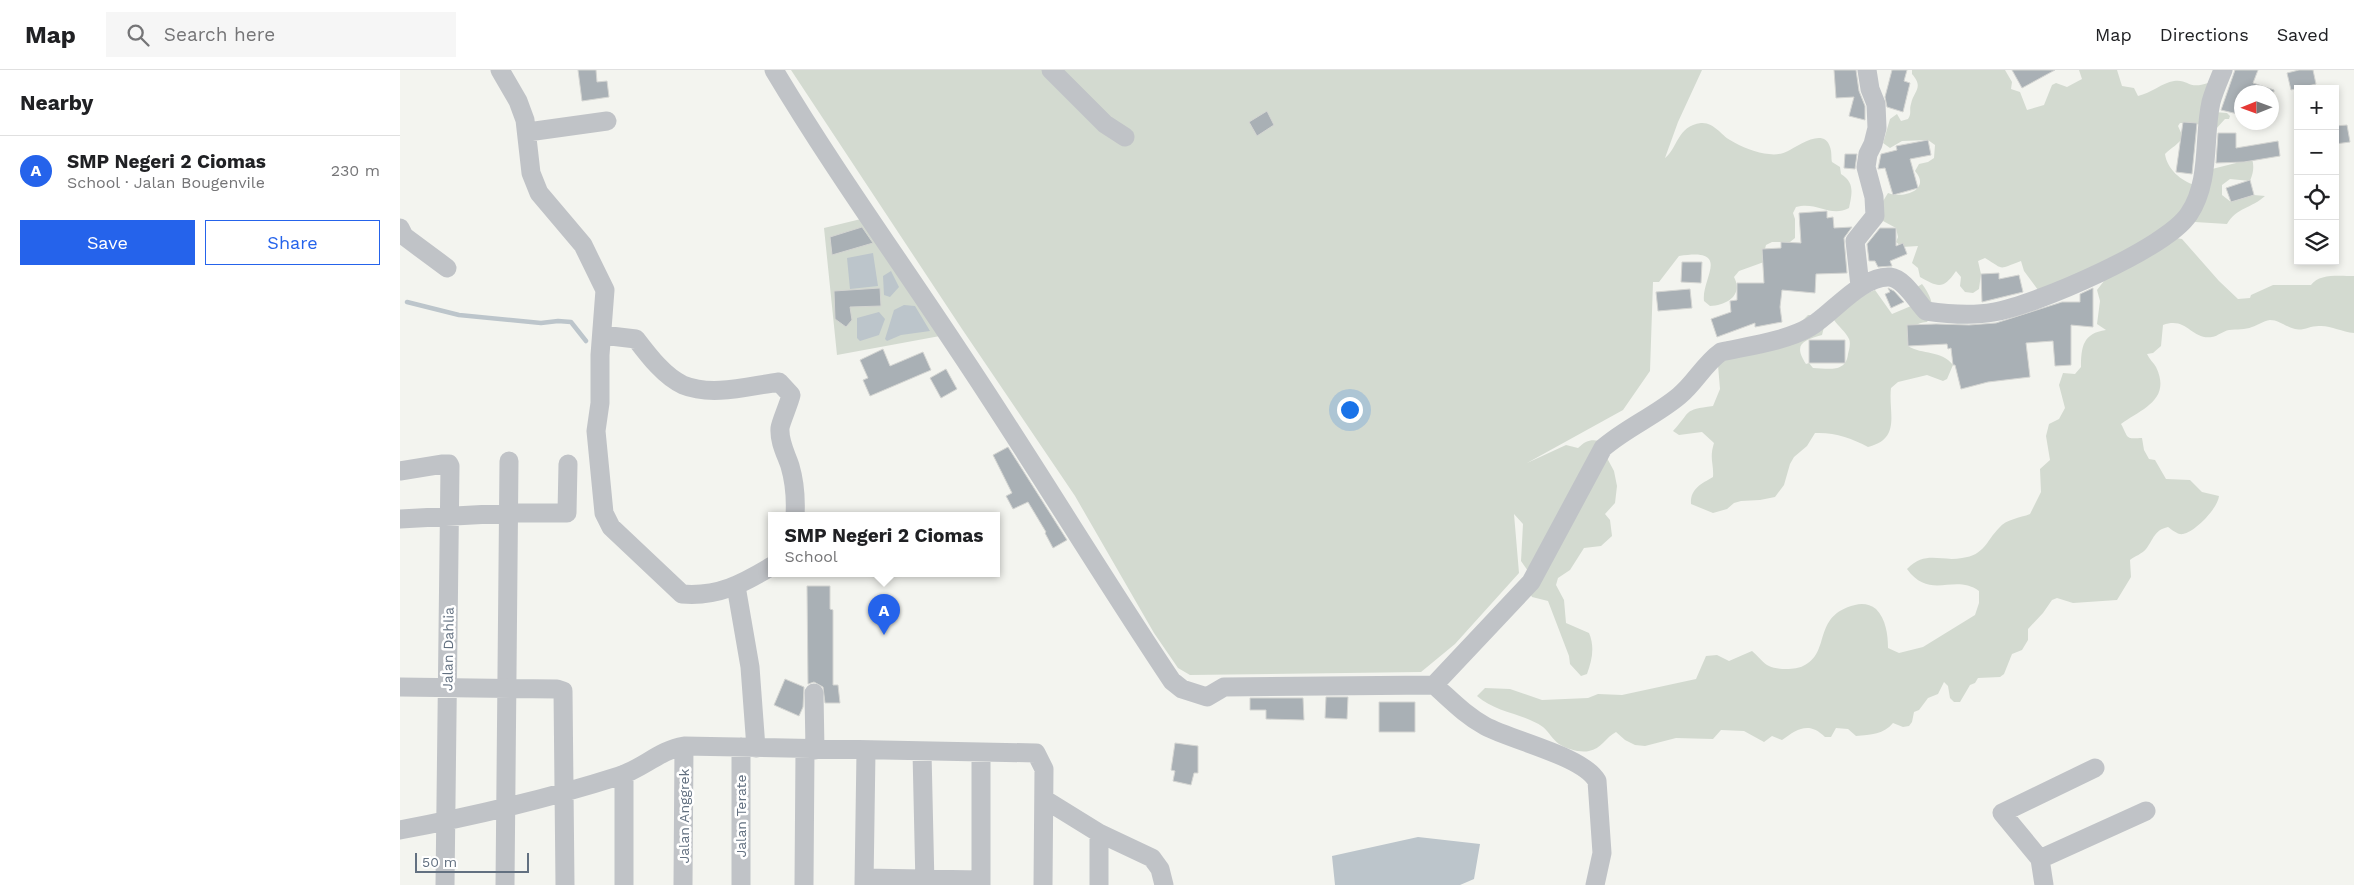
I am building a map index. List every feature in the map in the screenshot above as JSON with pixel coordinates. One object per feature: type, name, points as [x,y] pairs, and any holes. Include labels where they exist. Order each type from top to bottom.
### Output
[{"type":"street","points":[[500,70],[518,101],[528,132],[530,173],[539,193],[583,245],[605,290],[599,370],[600,403],[596,431],[604,513],[611,527],[682,594],[707,595],[736,586],[768,568]]},
{"type":"street","points":[[774,70],[847,187],[960,351],[1122,607],[1172,681],[1182,689],[1207,697],[1224,688],[1434,685],[1468,716],[1488,727],[1578,764],[1592,773],[1597,781],[1602,853],[1599,875],[1595,885]]},
{"type":"street","points":[[1051,70],[1105,124],[1125,137]]},
{"type":"street","points":[[1860,286],[1854,241],[1875,216],[1874,197],[1866,167],[1868,154],[1877,128],[1876,104],[1870,90],[1866,70]]},
{"type":"street","points":[[1434,685],[1531,582],[1603,448],[1615,437],[1666,407],[1685,392],[1710,360],[1721,352],[1808,328],[1860,286],[1888,277],[1895,278],[1904,285],[1926,311],[1993,313],[2062,291],[2096,276],[2165,235],[2189,215],[2198,194],[2203,174],[2212,102],[2223,70]]},
{"type":"street","points":[[528,132],[607,121]]},
{"type":"street","points":[[400,228],[404,236],[447,268]]},
{"type":"street","points":[[602,335],[636,339],[656,364],[683,384],[716,391],[780,382],[790,395],[788,410],[780,427],[782,444],[790,467],[796,494],[795,512]]},
{"type":"street","points":[[505,885],[509,461]]},
{"type":"street","name":"Jalan Dahlia","points":[[400,471],[448,464],[450,466],[445,885]]},
{"type":"street","points":[[400,518],[509,513],[567,513],[568,464]]},
{"type":"street","name":"Jalan Terate","points":[[736,586],[750,667],[749,748],[742,885]]},
{"type":"street","points":[[400,687],[557,689],[562,691],[565,885]]},
{"type":"street","points":[[804,885],[814,693]]},
{"type":"street","points":[[400,830],[506,808],[564,793],[624,774],[672,748],[684,746],[1036,753],[1044,769],[1043,885]]},
{"type":"street","name":"Jalan Anggrek","points":[[683,885],[684,746]]},
{"type":"street","points":[[866,751],[864,882],[925,881],[981,883],[981,752]]},
{"type":"street","points":[[922,752],[925,881]]},
{"type":"street","points":[[2044,885],[2040,859],[2002,813],[2095,768]]},
{"type":"street","points":[[624,774],[624,885]]},
{"type":"street","points":[[1044,799],[1100,833],[1152,858],[1160,870],[1164,885]]},
{"type":"street","points":[[2040,859],[2146,811]]},
{"type":"street","points":[[1099,885],[1100,833]]},
{"type":"shaded area","points":[[791,70],[1702,70],[1678,122],[1665,158],[1687,128],[1701,123],[1714,127],[1739,145],[1769,154],[1784,153],[1804,142],[1822,138],[1827,141],[1830,147],[1832,162],[1840,167],[1841,174],[1849,181],[1851,198],[1849,208],[1842,211],[1810,206],[1796,207],[1793,213],[1795,219],[1795,238],[1790,242],[1772,242],[1766,245],[1762,260],[1764,262],[1739,271],[1734,277],[1737,289],[1735,293],[1728,301],[1723,303],[1710,306],[1704,301],[1704,292],[1711,267],[1710,260],[1705,256],[1695,254],[1679,256],[1659,282],[1653,282],[1650,371],[1623,410],[1527,463],[1566,445],[1578,448],[1591,440],[1607,443],[1607,458],[1614,471],[1617,486],[1615,503],[1605,514],[1610,520],[1612,536],[1601,546],[1584,548],[1570,570],[1558,578],[1556,585],[1564,600],[1566,623],[1589,633],[1591,638],[1592,654],[1587,674],[1581,676],[1570,664],[1569,656],[1548,601],[1532,597],[1528,590],[1530,574],[1521,561],[1523,524],[1514,514],[1519,573],[1455,644],[1421,672],[1190,675],[1178,668],[1154,633],[1075,496]]},
{"type":"shaded area","points":[[1912,70],[2005,70],[2012,82],[2011,89],[2020,92],[2027,110],[2044,105],[2052,85],[2056,83],[2067,87],[2082,79],[2079,70],[2117,70],[2122,86],[2134,88],[2138,96],[2174,81],[2183,81],[2192,85],[2208,83],[2214,112],[2227,113],[2230,116],[2229,119],[2225,119],[2215,130],[2194,123],[2180,123],[2178,126],[2183,137],[2165,154],[2169,165],[2175,174],[2195,185],[2212,169],[2236,163],[2238,155],[2249,151],[2253,166],[2250,181],[2230,179],[2222,185],[2222,195],[2231,202],[2254,195],[2265,196],[2240,211],[2227,224],[2195,222],[2189,215],[2170,237],[2182,239],[2219,281],[2238,299],[2250,298],[2251,295],[2273,285],[2311,285],[2325,277],[2354,276],[2354,333],[2325,326],[2295,329],[2270,320],[2249,328],[2229,330],[2212,337],[2205,337],[2178,324],[2163,325],[2161,346],[2153,353],[2147,354],[2156,367],[2160,378],[2160,388],[2157,396],[2145,408],[2121,424],[2128,437],[2142,438],[2144,450],[2149,459],[2155,460],[2166,479],[2190,480],[2202,492],[2219,496],[2215,507],[2194,529],[2188,532],[2179,534],[2168,527],[2160,530],[2144,551],[2130,560],[2131,577],[2117,600],[2073,603],[2057,598],[2052,600],[2028,629],[2028,640],[2022,650],[2012,654],[2004,674],[2000,677],[1978,678],[1975,683],[1970,685],[1960,702],[1954,702],[1950,698],[1948,686],[1944,682],[1938,694],[1928,698],[1919,710],[1914,712],[1909,726],[1903,727],[1893,723],[1881,732],[1856,736],[1848,729],[1836,728],[1831,737],[1825,737],[1814,729],[1803,728],[1782,740],[1772,736],[1764,742],[1744,731],[1721,730],[1713,739],[1676,738],[1645,746],[1635,745],[1625,740],[1616,732],[1597,748],[1582,751],[1570,749],[1559,744],[1543,727],[1535,722],[1484,702],[1477,696],[1485,688],[1510,689],[1542,700],[1588,698],[1598,694],[1622,695],[1696,679],[1706,656],[1717,655],[1729,661],[1752,651],[1772,667],[1786,669],[1800,667],[1812,660],[1817,653],[1832,617],[1841,610],[1858,604],[1869,605],[1876,609],[1884,622],[1888,648],[1899,653],[1923,647],[1975,615],[1979,603],[1979,591],[1970,586],[1960,584],[1933,585],[1924,583],[1907,569],[1914,563],[1927,558],[1954,559],[1976,554],[2002,525],[2030,514],[2041,492],[2040,469],[2050,460],[2046,436],[2049,424],[2059,419],[2065,408],[2059,385],[2063,373],[2075,374],[2081,367],[2085,342],[2092,334],[2106,330],[2097,324],[2100,301],[2097,290],[2104,281],[2038,290],[2024,271],[2021,261],[1999,267],[1985,258],[1978,261],[1981,274],[1979,289],[1973,293],[1965,292],[1960,286],[1961,277],[1956,271],[1944,284],[1940,285],[1920,277],[1918,268],[1912,263],[1918,246],[1902,247],[1896,242],[1898,237],[1896,228],[1883,221],[1876,224],[1877,211],[1888,193],[1894,195],[1907,194],[1918,188],[1920,183],[1915,171],[1919,164],[1934,158],[1935,145],[1928,140],[1902,141],[1890,148],[1883,143],[1890,119],[1897,114],[1901,121],[1909,117],[1912,99],[1918,86]]},
{"type":"shaded area","points":[[861,219],[940,336],[837,355],[824,228]]},
{"type":"shaded area","points":[[873,253],[878,286],[850,289],[847,258]]},
{"type":"shaded area","points":[[891,271],[899,287],[890,297],[884,295],[883,276]]},
{"type":"shaded area","points":[[1922,284],[1932,303],[1932,312],[1927,322],[1922,322],[1912,329],[1908,337],[1908,346],[1943,357],[1953,365],[1947,379],[1943,381],[1927,375],[1898,382],[1891,388],[1891,424],[1886,438],[1868,447],[1843,436],[1815,433],[1807,446],[1794,457],[1784,485],[1775,497],[1741,501],[1734,503],[1727,509],[1713,513],[1691,504],[1694,491],[1713,477],[1712,457],[1714,443],[1702,432],[1679,435],[1673,431],[1688,412],[1713,406],[1720,389],[1717,353],[1727,341],[1736,341],[1797,326],[1808,315],[1817,315],[1824,327],[1822,335],[1802,344],[1800,351],[1802,357],[1806,364],[1809,363],[1813,368],[1829,369],[1839,367],[1844,365],[1850,342],[1834,320],[1838,305],[1875,290],[1892,314],[1911,306],[1911,291]]},
{"type":"shaded area","points":[[904,305],[915,306],[930,331],[901,335],[887,341],[885,339],[894,310]]},
{"type":"shaded area","points":[[879,312],[885,319],[879,335],[860,341],[857,338],[857,318]]},
{"type":"shaded area","points":[[1418,837],[1480,844],[1474,879],[1460,885],[1335,885],[1332,856]]},
{"type":"building","points":[[578,70],[596,70],[597,82],[607,81],[609,97],[582,101]]},
{"type":"building","points":[[1834,70],[1856,70],[1859,91],[1865,106],[1865,120],[1849,116],[1854,97],[1836,98]]},
{"type":"building","points":[[1892,70],[1907,70],[1904,81],[1910,83],[1903,112],[1887,107],[1885,97]]},
{"type":"building","points":[[2012,70],[2055,70],[2022,88]]},
{"type":"building","points":[[2235,70],[2258,70],[2253,83],[2259,85],[2234,85],[2234,113],[2221,110]]},
{"type":"building","points":[[2299,70],[2313,70],[2316,84],[2294,85],[2294,89],[2291,90],[2287,73]]},
{"type":"building","points":[[1267,111],[1274,125],[1257,136],[1249,122]]},
{"type":"building","points":[[2183,122],[2197,123],[2192,174],[2176,172]]},
{"type":"building","points":[[2347,125],[2350,142],[2339,143],[2339,126]]},
{"type":"building","points":[[2218,133],[2236,133],[2236,148],[2278,141],[2280,156],[2244,162],[2216,163]]},
{"type":"building","points":[[1928,140],[1931,155],[1910,159],[1918,188],[1893,195],[1885,168],[1878,169],[1881,154],[1897,150],[1896,146]]},
{"type":"building","points":[[1845,154],[1857,154],[1855,169],[1844,168]]},
{"type":"building","points":[[2250,180],[2254,195],[2231,202],[2226,188]]},
{"type":"building","points":[[1827,211],[1827,218],[1833,217],[1834,228],[1852,227],[1844,238],[1847,273],[1816,274],[1815,293],[1782,290],[1780,307],[1782,322],[1755,327],[1755,323],[1717,337],[1711,319],[1731,312],[1730,301],[1737,300],[1737,283],[1764,283],[1762,249],[1781,248],[1781,242],[1801,243],[1799,213]]},
{"type":"building","points":[[862,227],[873,243],[832,255],[830,237]]},
{"type":"building","points":[[1880,228],[1896,228],[1896,246],[1903,243],[1907,254],[1890,261],[1892,266],[1878,267],[1875,261],[1869,261],[1867,244]]},
{"type":"building","points":[[1682,262],[1702,262],[1701,283],[1681,282]]},
{"type":"building","points":[[1999,273],[1999,279],[2019,275],[2023,292],[1982,302],[1981,274]]},
{"type":"building","points":[[880,288],[881,306],[850,307],[852,320],[846,327],[835,319],[834,291]]},
{"type":"building","points":[[1888,288],[1894,291],[1904,302],[1891,308],[1885,294],[1890,292]]},
{"type":"building","points":[[2093,288],[2093,327],[2071,325],[2071,365],[2055,366],[2053,341],[2026,343],[2030,377],[1988,382],[1961,389],[1955,365],[1953,365],[1951,348],[1948,349],[1947,344],[1908,346],[1907,325],[1996,323],[2062,302],[2080,302],[2080,294]]},
{"type":"building","points":[[1690,289],[1692,308],[1658,311],[1656,292]]},
{"type":"building","points":[[1809,340],[1845,340],[1845,363],[1809,363]]},
{"type":"building","points":[[883,349],[890,366],[923,352],[931,370],[870,396],[863,380],[868,378],[860,360]]},
{"type":"building","points":[[946,369],[957,389],[941,398],[930,378]]},
{"type":"building","points":[[1008,447],[1067,540],[1053,548],[1028,502],[1013,509],[1006,496],[1012,493],[993,455]]},
{"type":"building","points":[[807,586],[830,586],[830,609],[833,610],[833,685],[838,685],[840,703],[825,703],[823,687],[814,682],[808,684]]},
{"type":"building","points":[[785,679],[804,687],[803,707],[799,716],[774,705]]},
{"type":"building","points":[[1326,697],[1348,697],[1347,719],[1325,718]]},
{"type":"building","points":[[1250,698],[1303,698],[1304,720],[1266,719],[1266,710],[1250,710]]},
{"type":"building","points":[[1379,702],[1415,702],[1415,732],[1379,732]]},
{"type":"building","points":[[1175,743],[1198,746],[1198,773],[1194,773],[1191,785],[1173,781],[1175,771],[1171,770]]},
{"type":"waterway","points":[[407,302],[459,315],[541,323],[571,322],[586,341]]},
{"type":"place","name":"SMP Negeri 2 Ciomas","points":[[884,635]]}]
